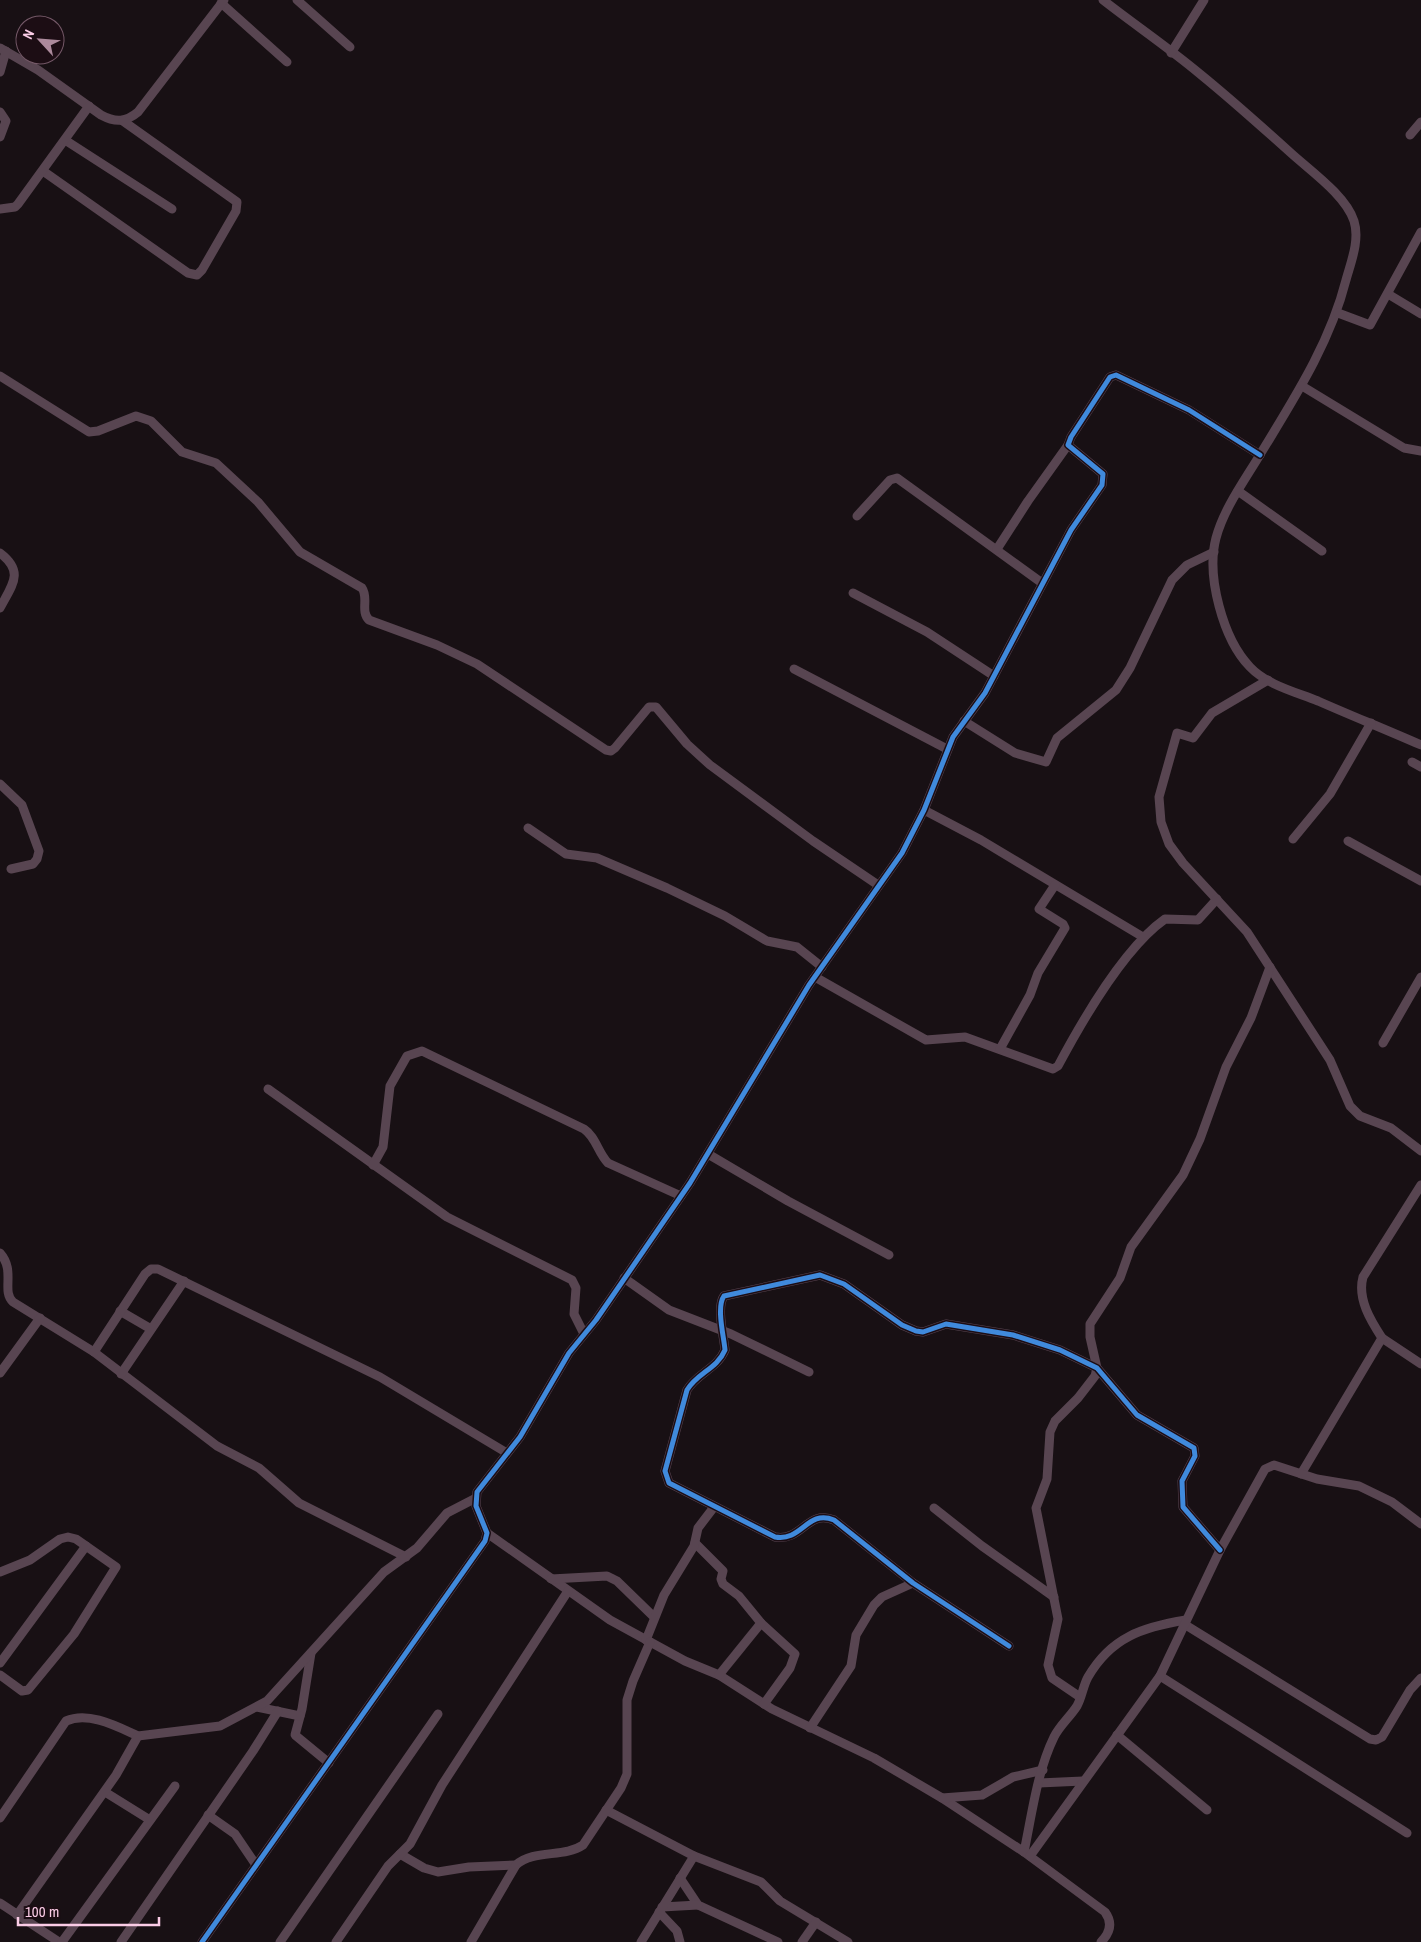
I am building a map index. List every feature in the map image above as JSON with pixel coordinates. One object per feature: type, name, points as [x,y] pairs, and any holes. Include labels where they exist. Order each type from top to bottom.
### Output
[{"type":"street","points":[[297,0],[350,47]]},
{"type":"street","points":[[1103,0],[1198,72],[1322,181],[1347,206],[1356,232],[1354,250],[1338,313],[1302,386],[1238,491],[1217,537],[1213,576],[1218,603],[1230,633],[1250,667],[1268,680],[1421,744]]},
{"type":"street","points":[[1171,53],[1204,0]]},
{"type":"street","points":[[123,121],[138,112],[223,2],[287,62]]},
{"type":"street","points":[[0,72],[3,50],[38,70],[109,119],[123,121],[236,202],[236,211],[202,270],[197,275],[188,273],[42,171]]},
{"type":"street","points":[[0,209],[16,206],[89,106]]},
{"type":"street","points":[[0,112],[6,121],[0,136]]},
{"type":"street","points":[[1410,135],[1421,122]]},
{"type":"street","points":[[65,140],[172,209]]},
{"type":"street","points":[[1338,313],[1370,325],[1421,232]]},
{"type":"street","points":[[1388,294],[1421,314]]},
{"type":"street","points":[[997,549],[1114,375],[1189,410],[1260,455]]},
{"type":"street","points":[[0,376],[89,432],[98,431],[136,416],[151,421],[182,452],[210,460],[222,468],[258,502],[300,552],[362,588],[365,594],[364,612],[369,620],[437,645],[477,664],[606,750],[611,751],[615,748],[646,709],[650,706],[656,707],[688,744],[710,765],[813,841],[878,885]]},
{"type":"street","points":[[1302,386],[1404,448],[1421,451]]},
{"type":"street","points":[[1068,445],[1101,471],[1104,477],[1092,502],[1071,530],[994,676],[947,749],[924,810],[902,853],[822,967],[682,1196],[569,1353],[534,1416],[481,1487],[476,1498],[476,1506],[487,1533],[610,1620],[685,1660],[719,1675],[764,1704],[874,1758],[942,1798],[1027,1854],[1105,1912],[1110,1918],[1110,1927],[1101,1942]]},
{"type":"street","points":[[857,516],[890,480],[897,478],[1042,583]]},
{"type":"street","points":[[1238,491],[1322,551]]},
{"type":"street","points":[[964,721],[1015,753],[1046,762],[1057,738],[1116,690],[1172,580],[1187,565],[1214,552]]},
{"type":"street","points":[[0,553],[10,561],[15,572],[12,586],[0,608]]},
{"type":"street","points":[[853,593],[927,632],[994,676]]},
{"type":"street","points":[[794,669],[947,749]]},
{"type":"street","points":[[1268,680],[1212,713],[1193,738],[1178,733],[1161,785],[1159,807],[1164,835],[1183,863],[1247,932],[1330,1060],[1346,1100],[1355,1112],[1391,1128],[1421,1151]]},
{"type":"street","points":[[1293,839],[1330,794],[1370,723]]},
{"type":"street","points":[[1412,762],[1421,767]]},
{"type":"street","points":[[0,784],[22,805],[39,851],[38,859],[33,864],[12,869]]},
{"type":"street","points":[[924,810],[981,840],[1142,937]]},
{"type":"street","points":[[528,828],[566,854],[597,858],[667,888],[718,913],[767,941],[797,947],[822,967]]},
{"type":"street","points":[[1348,841],[1421,881]]},
{"type":"street","points":[[1000,1049],[1030,995],[1035,977],[1065,928],[1063,924],[1042,913],[1039,908],[1055,885]]},
{"type":"street","points":[[815,978],[926,1040],[965,1037],[1047,1068],[1056,1068],[1089,1011],[1142,937],[1168,918],[1198,920],[1217,899]]},
{"type":"street","points":[[1080,1697],[1058,1683],[1049,1672],[1049,1658],[1058,1625],[1036,1508],[1047,1480],[1049,1436],[1055,1421],[1092,1381],[1097,1368],[1090,1337],[1090,1324],[1120,1278],[1131,1247],[1182,1175],[1200,1139],[1226,1067],[1251,1018],[1270,967]]},
{"type":"street","points":[[1383,1043],[1418,990],[1421,977]]},
{"type":"street","points":[[372,1165],[384,1147],[390,1086],[407,1056],[422,1051],[584,1130],[591,1134],[599,1153],[608,1163],[682,1196]]},
{"type":"street","points":[[268,1089],[372,1165],[456,1222],[572,1280],[576,1288],[574,1314],[584,1334]]},
{"type":"street","points":[[708,1154],[889,1255]]},
{"type":"street","points":[[1421,1185],[1363,1277],[1361,1284],[1369,1318],[1382,1338],[1421,1364]]},
{"type":"street","points":[[0,1253],[8,1266],[9,1298],[94,1352],[217,1446],[259,1468],[299,1503],[406,1557]]},
{"type":"street","points":[[94,1352],[120,1311],[151,1269],[158,1269],[380,1377],[508,1453]]},
{"type":"street","points":[[1009,1646],[913,1583],[827,1517],[817,1517],[795,1534],[781,1538],[768,1534],[669,1483],[665,1470],[687,1390],[694,1381],[719,1361],[725,1350],[721,1303],[724,1296],[811,1275],[820,1275],[844,1284],[902,1324],[916,1331],[923,1332],[946,1324],[1013,1334],[1060,1350],[1097,1368],[1137,1415],[1194,1448],[1196,1456],[1182,1481],[1183,1507],[1220,1550]]},
{"type":"street","points":[[624,1278],[668,1310],[722,1331],[809,1372]]},
{"type":"street","points":[[121,1374],[184,1281]]},
{"type":"street","points":[[120,1311],[151,1329]]},
{"type":"street","points":[[0,1374],[40,1318]]},
{"type":"street","points":[[1301,1474],[1382,1338]]},
{"type":"street","points":[[1027,1854],[1160,1676],[1220,1550],[1265,1468],[1274,1465],[1317,1479],[1359,1486],[1392,1502],[1421,1524]]},
{"type":"street","points":[[0,1818],[66,1721],[74,1719],[101,1721],[138,1736],[220,1726],[258,1707],[277,1691],[378,1578],[418,1548],[447,1513],[476,1498]]},
{"type":"street","points":[[471,1942],[516,1865],[525,1859],[579,1848],[588,1840],[627,1774],[627,1700],[648,1641],[654,1617],[671,1581],[695,1543],[698,1528],[714,1507]]},
{"type":"street","points":[[934,1508],[982,1546],[1054,1597]]},
{"type":"street","points":[[202,1942],[485,1541],[487,1533]]},
{"type":"street","points":[[0,1572],[30,1560],[65,1537],[72,1537],[116,1566],[114,1573],[66,1646],[28,1690],[22,1691],[0,1676]]},
{"type":"street","points":[[695,1543],[724,1570],[721,1579],[723,1584],[739,1596],[761,1623],[793,1652],[795,1657],[780,1683],[764,1704]]},
{"type":"street","points":[[2,1658],[86,1546]]},
{"type":"street","points":[[551,1579],[607,1576],[617,1581],[654,1617]]},
{"type":"street","points":[[810,1728],[851,1666],[856,1635],[876,1602],[913,1583]]},
{"type":"street","points":[[336,1942],[388,1866],[410,1844],[442,1785],[568,1591]]},
{"type":"street","points":[[1027,1854],[1039,1783],[1055,1736],[1080,1697],[1090,1674],[1116,1643],[1144,1629],[1185,1622],[1370,1739],[1376,1740],[1382,1737],[1410,1690],[1421,1678]]},
{"type":"street","points":[[719,1675],[761,1623]]},
{"type":"street","points":[[311,1652],[300,1716],[295,1732],[296,1737],[328,1762]]},
{"type":"street","points":[[1160,1676],[1407,1833]]},
{"type":"street","points":[[258,1707],[300,1716]]},
{"type":"street","points":[[121,1942],[254,1751],[278,1711]]},
{"type":"street","points":[[280,1942],[438,1714]]},
{"type":"street","points":[[1117,1735],[1207,1810]]},
{"type":"street","points":[[17,1915],[105,1792],[138,1736]]},
{"type":"street","points":[[942,1798],[982,1795],[1020,1774],[1043,1770]]},
{"type":"street","points":[[1039,1783],[1083,1781]]},
{"type":"street","points":[[0,1903],[44,1938],[60,1942],[175,1786]]},
{"type":"street","points":[[105,1792],[150,1820]]},
{"type":"street","points":[[606,1810],[694,1856],[761,1882],[780,1901],[848,1942]]},
{"type":"street","points":[[208,1815],[241,1841],[256,1865]]},
{"type":"street","points":[[400,1854],[424,1868],[438,1872],[469,1867],[516,1865]]},
{"type":"street","points":[[641,1942],[694,1856]]},
{"type":"street","points":[[680,1878],[698,1905]]},
{"type":"street","points":[[661,1909],[698,1905],[778,1942]]},
{"type":"street","points":[[661,1909],[676,1931],[680,1942]]},
{"type":"street","points":[[802,1942],[816,1922]]},
{"type":"cycle path","points":[[202,1942],[485,1541],[487,1533],[476,1506],[477,1492],[520,1437],[569,1353],[596,1320],[690,1183],[809,985],[902,853],[924,810],[953,737],[985,693],[1071,530],[1102,485],[1103,474],[1068,445],[1071,437],[1110,377],[1116,375],[1189,410],[1260,455]]},
{"type":"cycle path","points":[[1009,1646],[913,1583],[834,1520],[817,1519],[792,1535],[775,1537],[669,1483],[665,1471],[687,1390],[696,1379],[717,1362],[725,1350],[721,1322],[721,1307],[724,1296],[820,1275],[844,1284],[902,1325],[916,1331],[923,1332],[946,1324],[1013,1335],[1060,1350],[1097,1368],[1137,1415],[1194,1448],[1195,1456],[1182,1481],[1183,1507],[1220,1550]]}]
